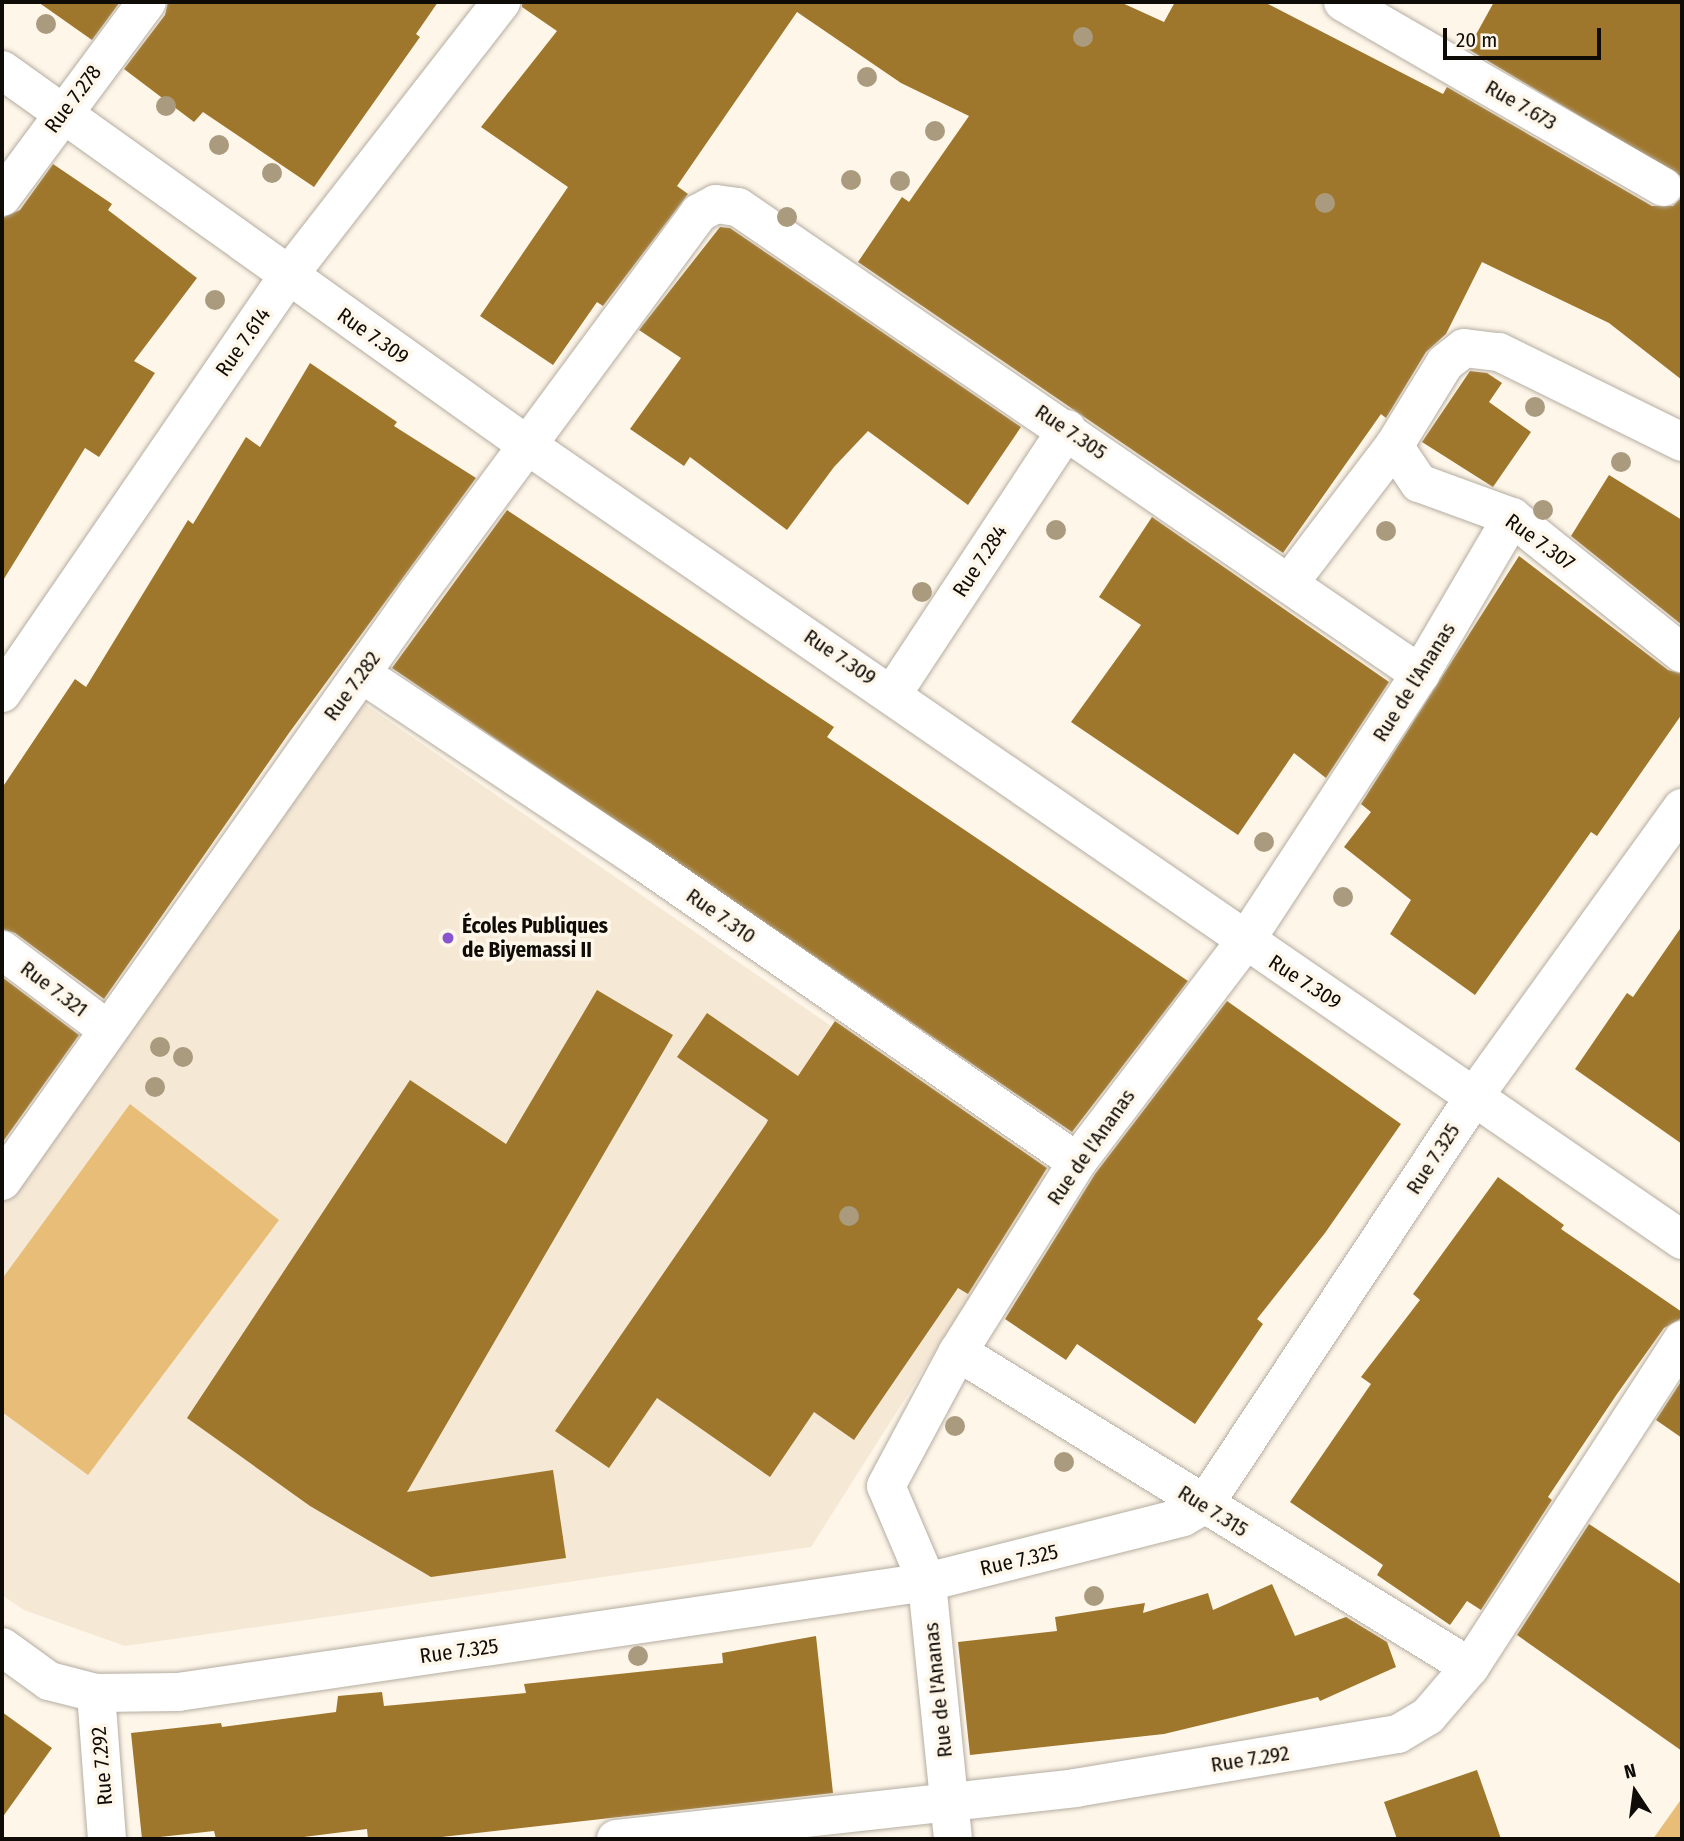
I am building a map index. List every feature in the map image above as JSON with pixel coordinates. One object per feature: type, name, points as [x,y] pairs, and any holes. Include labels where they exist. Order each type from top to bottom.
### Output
[{"type":"street","name":"Rue 7.278","points":[[2,197],[61,113],[147,2]]},
{"type":"street","name":"Rue 7.614","points":[[2,693],[289,276],[501,2]]},
{"type":"street","name":"Rue 7.673","points":[[1343,2],[1662,187]]},
{"type":"street","name":"Rue 7.309","points":[[2,69],[530,447],[893,693],[1244,943],[1475,1095],[1682,1240]]},
{"type":"street","name":"Rue 7.305","points":[[716,204],[738,207],[1067,429],[1420,674]]},
{"type":"street","name":"Rue 7.282","points":[[2,1181],[107,1029],[362,674],[699,213],[716,204]]},
{"type":"street","points":[[1290,582],[1394,446],[1446,363],[1464,348],[1499,352],[1682,442]]},
{"type":"street","name":"Rue 7.284","points":[[893,693],[1067,429]]},
{"type":"street","name":"Rue 7.307","points":[[1394,446],[1419,483],[1512,517],[1682,653]]},
{"type":"street","name":"Rue de l'Ananas","points":[[952,1821],[927,1582],[887,1486],[958,1352],[1077,1162],[1244,943],[1420,674],[1512,517]]},
{"type":"street","name":"Rue 7.310","points":[[362,674],[642,860],[1077,1162]]},
{"type":"street","name":"Rue 7.325","points":[[2,1647],[49,1681],[96,1693],[178,1692],[927,1582],[1153,1528],[1203,1505],[1475,1095],[1682,808]]},
{"type":"street","name":"Rue 7.321","points":[[2,950],[107,1029]]},
{"type":"street","name":"Rue 7.292","points":[[616,1839],[952,1821],[1075,1788],[1398,1734],[1428,1716],[1470,1667],[1682,1340]]},
{"type":"street","name":"Rue 7.315","points":[[958,1352],[1470,1667]]},
{"type":"street","name":"Rue 7.292","points":[[96,1693],[107,1839]]},
{"type":"shaded area","name":"Écoles Publiques de Biyemassi II","points":[[360,701],[1047,1175],[811,1547],[125,1646],[24,1610],[2,1595],[2,1204]]},
{"type":"shaded area","points":[[130,1104],[279,1220],[88,1475],[2,1412],[2,1279]]},
{"type":"shaded area","points":[[1682,1798],[1682,1839],[1653,1839]]},
{"type":"building","points":[[38,2],[120,2],[92,40]]},
{"type":"building","points":[[168,2],[438,2],[416,34],[420,37],[314,187],[203,112],[194,122],[124,69],[165,15]]},
{"type":"building","points":[[522,2],[1120,2],[1164,22],[1175,2],[1264,2],[1443,94],[1447,87],[1652,206],[1673,206],[1682,197],[1682,380],[1609,323],[1482,262],[1446,334],[1426,352],[1386,418],[1381,414],[1283,553],[858,262],[902,197],[909,202],[969,116],[901,83],[797,12],[677,186],[688,194],[603,306],[597,302],[553,365],[480,316],[568,187],[481,127],[557,31],[522,7]]},
{"type":"building","points":[[1494,2],[1682,2],[1682,177],[1468,49]]},
{"type":"building","points":[[53,164],[112,204],[108,210],[197,278],[134,361],[155,373],[99,457],[85,448],[2,582],[2,218],[20,210]]},
{"type":"building","points":[[720,227],[730,228],[1021,427],[968,505],[868,431],[834,467],[787,530],[690,457],[684,466],[630,429],[681,358],[639,330]]},
{"type":"building","points":[[310,363],[397,422],[394,426],[476,478],[289,733],[104,999],[15,933],[2,929],[2,788],[75,679],[86,687],[188,520],[193,524],[246,437],[260,447]]},
{"type":"building","points":[[1470,371],[1487,373],[1502,383],[1489,402],[1531,432],[1493,487],[1422,442]]},
{"type":"building","points":[[1609,475],[1682,520],[1682,625],[1571,536]]},
{"type":"building","points":[[507,510],[834,727],[827,737],[1188,981],[1072,1132],[392,668]]},
{"type":"building","points":[[1152,517],[1389,682],[1326,778],[1294,753],[1238,835],[1071,722],[1141,625],[1099,597]]},
{"type":"building","points":[[1519,556],[1668,670],[1682,674],[1682,714],[1597,836],[1591,832],[1475,995],[1390,934],[1411,900],[1344,847],[1371,812],[1361,804]]},
{"type":"building","points":[[1682,926],[1682,1144],[1575,1069],[1627,993],[1633,997]]},
{"type":"building","points":[[2,977],[79,1035],[2,1143]]},
{"type":"building","points":[[597,990],[673,1035],[407,1492],[553,1470],[566,1558],[431,1577],[310,1506],[187,1418],[410,1080],[506,1144]]},
{"type":"building","points":[[1227,1001],[1401,1124],[1325,1233],[1257,1319],[1263,1324],[1195,1424],[1077,1344],[1066,1360],[1005,1319],[1095,1174]]},
{"type":"building","points":[[707,1013],[798,1076],[835,1021],[1047,1168],[968,1294],[958,1288],[854,1440],[814,1412],[770,1477],[657,1398],[609,1468],[555,1431],[768,1120],[677,1057]]},
{"type":"building","points":[[1498,1177],[1564,1225],[1561,1229],[1682,1312],[1682,1318],[1664,1328],[1617,1394],[1548,1497],[1552,1500],[1481,1610],[1467,1601],[1450,1625],[1377,1575],[1383,1565],[1290,1502],[1371,1384],[1361,1377],[1420,1300],[1413,1294]]},
{"type":"building","points":[[1682,1380],[1682,1438],[1656,1420]]},
{"type":"building","points":[[1589,1524],[1682,1585],[1682,1751],[1517,1635]]},
{"type":"building","points":[[1272,1584],[1295,1636],[1346,1617],[1387,1642],[1396,1667],[1320,1701],[1318,1697],[1164,1734],[970,1755],[958,1642],[1057,1631],[1055,1617],[1145,1603],[1143,1613],[1208,1593],[1213,1610]]},
{"type":"building","points":[[816,1636],[833,1793],[424,1839],[368,1839],[367,1829],[288,1839],[216,1839],[214,1831],[142,1839],[131,1733],[221,1723],[222,1727],[336,1712],[338,1696],[382,1692],[384,1706],[526,1693],[524,1684],[723,1663],[722,1653]]},
{"type":"building","points":[[2,1712],[52,1748],[2,1818]]},
{"type":"building","points":[[1477,1770],[1501,1839],[1397,1839],[1384,1802]]},
{"type":"place","name":"Écoles Publiques de Biyemassi II","points":[[448,938]]}]
